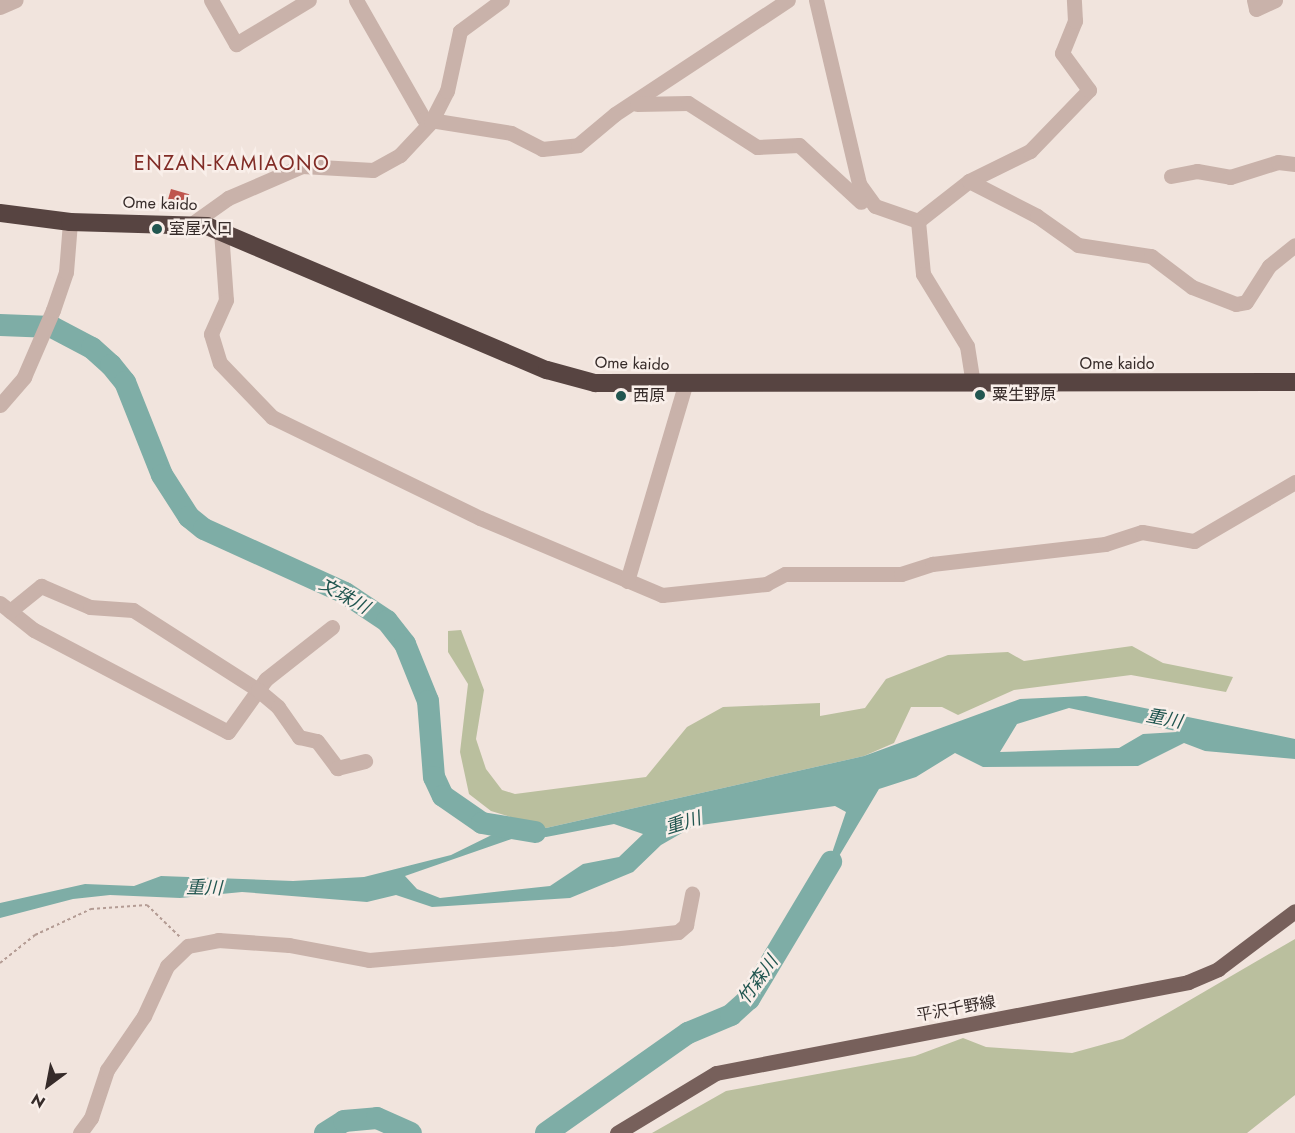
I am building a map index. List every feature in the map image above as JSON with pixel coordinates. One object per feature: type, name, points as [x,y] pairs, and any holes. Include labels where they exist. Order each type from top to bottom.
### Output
[{"type":"highway","name":"Ome kaido","points":[[0,213],[70,222],[193,223],[221,231],[547,370],[595,383],[685,385],[1295,382]]},
{"type":"main road","name":"平沢千野線","points":[[618,1133],[716,1073],[1188,982],[1226,963],[1295,911]]},
{"type":"street","points":[[0,7],[16,0]]},
{"type":"street","points":[[211,0],[236,44],[309,0]]},
{"type":"street","points":[[356,0],[424,119],[430,122],[512,133],[542,149],[578,145],[615,114],[637,104],[788,0]]},
{"type":"street","points":[[193,223],[228,198],[302,166],[373,170],[400,155],[430,122],[447,91],[460,31],[502,0]]},
{"type":"street","points":[[816,0],[859,184],[875,206],[918,221]]},
{"type":"street","points":[[918,221],[969,181],[1030,151],[1089,90],[1062,53],[1075,21],[1074,0]]},
{"type":"street","points":[[1254,0],[1256,9],[1275,0]]},
{"type":"street","points":[[637,104],[688,103],[757,147],[799,145],[869,212],[882,217],[890,212]]},
{"type":"street","points":[[1171,176],[1197,171],[1230,177],[1278,162],[1295,164]]},
{"type":"street","points":[[969,181],[1037,216],[1078,245],[1151,256],[1192,287],[1236,304],[1246,302],[1269,266],[1295,245]]},
{"type":"street","points":[[918,221],[923,274],[967,346],[973,384]]},
{"type":"street","points":[[0,405],[29,366],[53,310],[66,272],[70,222]]},
{"type":"street","points":[[221,231],[226,300],[211,334],[220,363],[272,417],[627,581],[679,596],[766,584],[785,574],[902,574],[932,564],[1105,544],[1142,532],[1194,541],[1295,482]]},
{"type":"street","points":[[627,581],[685,385]]},
{"type":"street","points":[[332,627],[258,690],[228,732],[34,630],[5,607],[41,586],[90,607],[133,610],[258,690],[278,707],[299,738],[317,741],[336,768],[365,761]]},
{"type":"street","points":[[80,1133],[91,1118],[107,1070],[144,1016],[167,966],[188,946],[218,940],[266,943],[369,960],[678,932],[686,925],[692,894]]},
{"type":"path","points":[[0,963],[63,920],[127,905],[154,907],[188,946]]},
{"type":"green space","points":[[461,630],[484,690],[476,739],[486,769],[502,790],[515,794],[646,777],[687,727],[723,707],[820,703],[820,716],[865,708],[886,679],[948,655],[1008,652],[1024,661],[1132,646],[1163,663],[1233,677],[1226,692],[1131,675],[1014,690],[958,715],[942,707],[911,707],[894,743],[864,756],[546,828],[491,811],[469,794],[460,752],[468,684],[448,652],[448,631]]},
{"type":"green space","points":[[1295,939],[1295,1095],[1247,1133],[652,1133],[726,1091],[915,1056],[963,1038],[986,1047],[1072,1053],[1123,1039]]},
{"type":"water","name":"重川","points":[[1086,696],[1295,739],[1295,759],[1205,751],[1184,743],[1138,766],[983,767],[955,753],[916,777],[879,789],[820,888],[846,812],[835,806],[694,826],[661,845],[633,872],[570,898],[432,907],[396,895],[367,902],[242,892],[180,898],[110,895],[73,899],[0,918],[0,903],[85,884],[134,886],[161,876],[293,881],[364,877],[451,855],[514,824],[546,828],[864,756],[1020,699]],"holes":[[[1069,708],[1176,731],[1177,732],[1143,734],[1119,748],[1000,752],[1017,724]],[[614,824],[643,834],[619,857],[583,864],[550,886],[440,898],[417,889],[405,876],[523,835],[546,837]]]},
{"type":"building","points":[[171,189],[189,194],[186,206],[168,201]]},
{"type":"waterway","name":"文珠川","points":[[0,325],[52,327],[92,348],[111,365],[125,382],[162,475],[189,517],[204,529],[345,593],[387,621],[405,644],[428,701],[434,777],[443,796],[482,823],[535,832]]},
{"type":"waterway","name":"竹森川","points":[[546,1133],[688,1033],[731,1015],[749,999],[831,862]]},
{"type":"waterway","name":"竹森川","points":[[325,1133],[344,1121],[377,1118],[411,1133]]},
{"type":"place","name":"室屋入口","points":[[157,229]]},
{"type":"place","name":"粟生野原","points":[[980,395]]},
{"type":"place","name":"西原","points":[[621,396]]},
{"type":"district","name":"ENZAN-KAMIAONO","points":[[232,163]]}]
